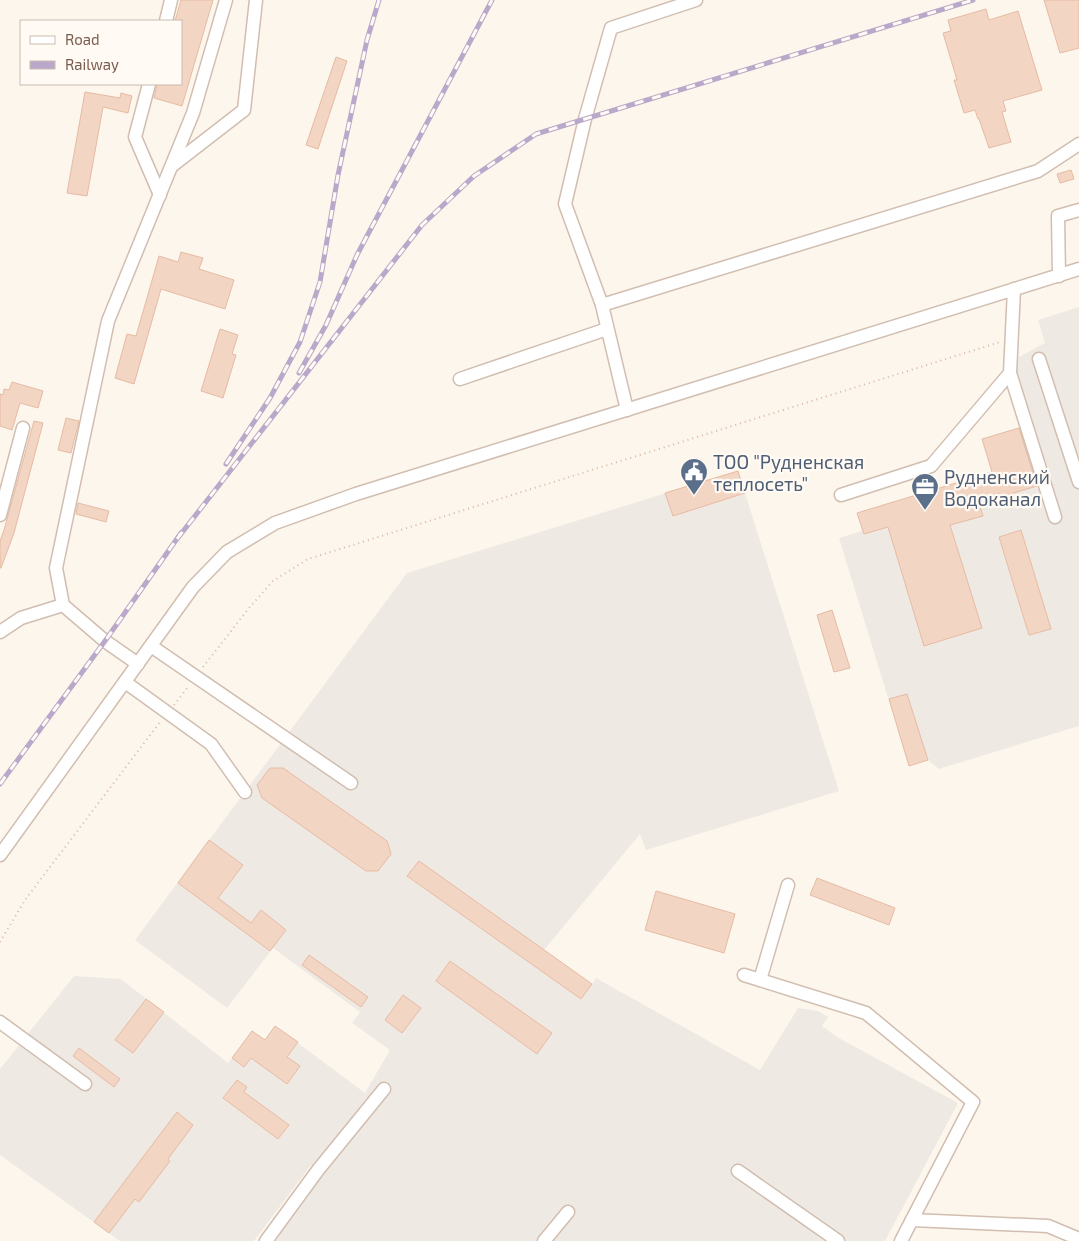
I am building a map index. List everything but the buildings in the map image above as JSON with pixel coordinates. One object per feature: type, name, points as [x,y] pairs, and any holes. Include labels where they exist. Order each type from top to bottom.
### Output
[{"type":"street","points":[[166,20],[171,0]]},
{"type":"street","points":[[138,664],[105,640],[64,605],[56,568],[108,321],[193,113],[226,0]]},
{"type":"street","points":[[171,167],[244,110],[256,0]]},
{"type":"street","points":[[627,410],[602,305],[565,204],[585,119],[612,28],[696,0]]},
{"type":"street","points":[[149,85],[135,137],[160,195]]},
{"type":"street","points":[[602,305],[1038,171],[1079,144]]},
{"type":"street","points":[[1059,276],[1058,216],[1079,210]]},
{"type":"street","points":[[0,855],[193,587],[227,552],[275,524],[356,494],[1079,269]]},
{"type":"street","points":[[1014,289],[1010,373],[1055,517]]},
{"type":"street","points":[[460,379],[608,329]]},
{"type":"street","points":[[1039,359],[1079,482]]},
{"type":"street","points":[[841,495],[931,466],[1010,373]]},
{"type":"street","points":[[0,515],[23,428]]},
{"type":"street","points":[[0,632],[21,618],[64,605]]},
{"type":"street","points":[[151,646],[351,783]]},
{"type":"street","points":[[124,682],[211,744],[245,792]]},
{"type":"street","points":[[760,980],[788,885]]},
{"type":"street","points":[[744,975],[866,1013],[973,1102],[902,1241]]},
{"type":"street","points":[[0,1022],[85,1084]]},
{"type":"street","points":[[266,1241],[318,1170],[384,1089]]},
{"type":"street","points":[[738,1171],[838,1241]]},
{"type":"street","points":[[544,1241],[568,1212]]},
{"type":"street","points":[[912,1220],[1048,1226],[1079,1239]]},
{"type":"path","points":[[0,942],[25,900],[249,608],[273,581],[308,559],[1012,339]]},
{"type":"shaded area","points":[[1079,307],[1079,726],[939,769],[928,760],[909,766],[839,538],[862,531],[857,513],[992,472],[982,439],[1021,427],[1050,482],[1016,372],[1017,358],[1045,343],[1038,320]]},
{"type":"shaded area","points":[[738,471],[839,791],[646,850],[640,834],[544,950],[592,984],[596,978],[760,1070],[798,1008],[818,1011],[828,1017],[822,1026],[837,1037],[958,1103],[885,1241],[272,1241],[322,1173],[311,1165],[254,1241],[120,1241],[0,1155],[0,1069],[74,976],[121,979],[228,1063],[252,1031],[265,1040],[275,1026],[365,1093],[390,1050],[352,1023],[360,1012],[273,948],[227,1008],[135,940],[407,573]]},
{"type":"railway","points":[[226,464],[270,398],[300,342],[320,282],[338,175],[367,40],[379,0]]},
{"type":"railway","points":[[299,373],[326,325],[357,255],[492,0]]},
{"type":"railway","points":[[177,539],[422,225],[474,176],[536,134],[973,0]]},
{"type":"railway","points":[[0,784],[105,641],[181,533]]},
{"type":"place","name":"ТОО \"Рудненская теплосеть\"","points":[[694,496]]},
{"type":"place","name":"Рудненский Водоканал","points":[[925,511]]}]
